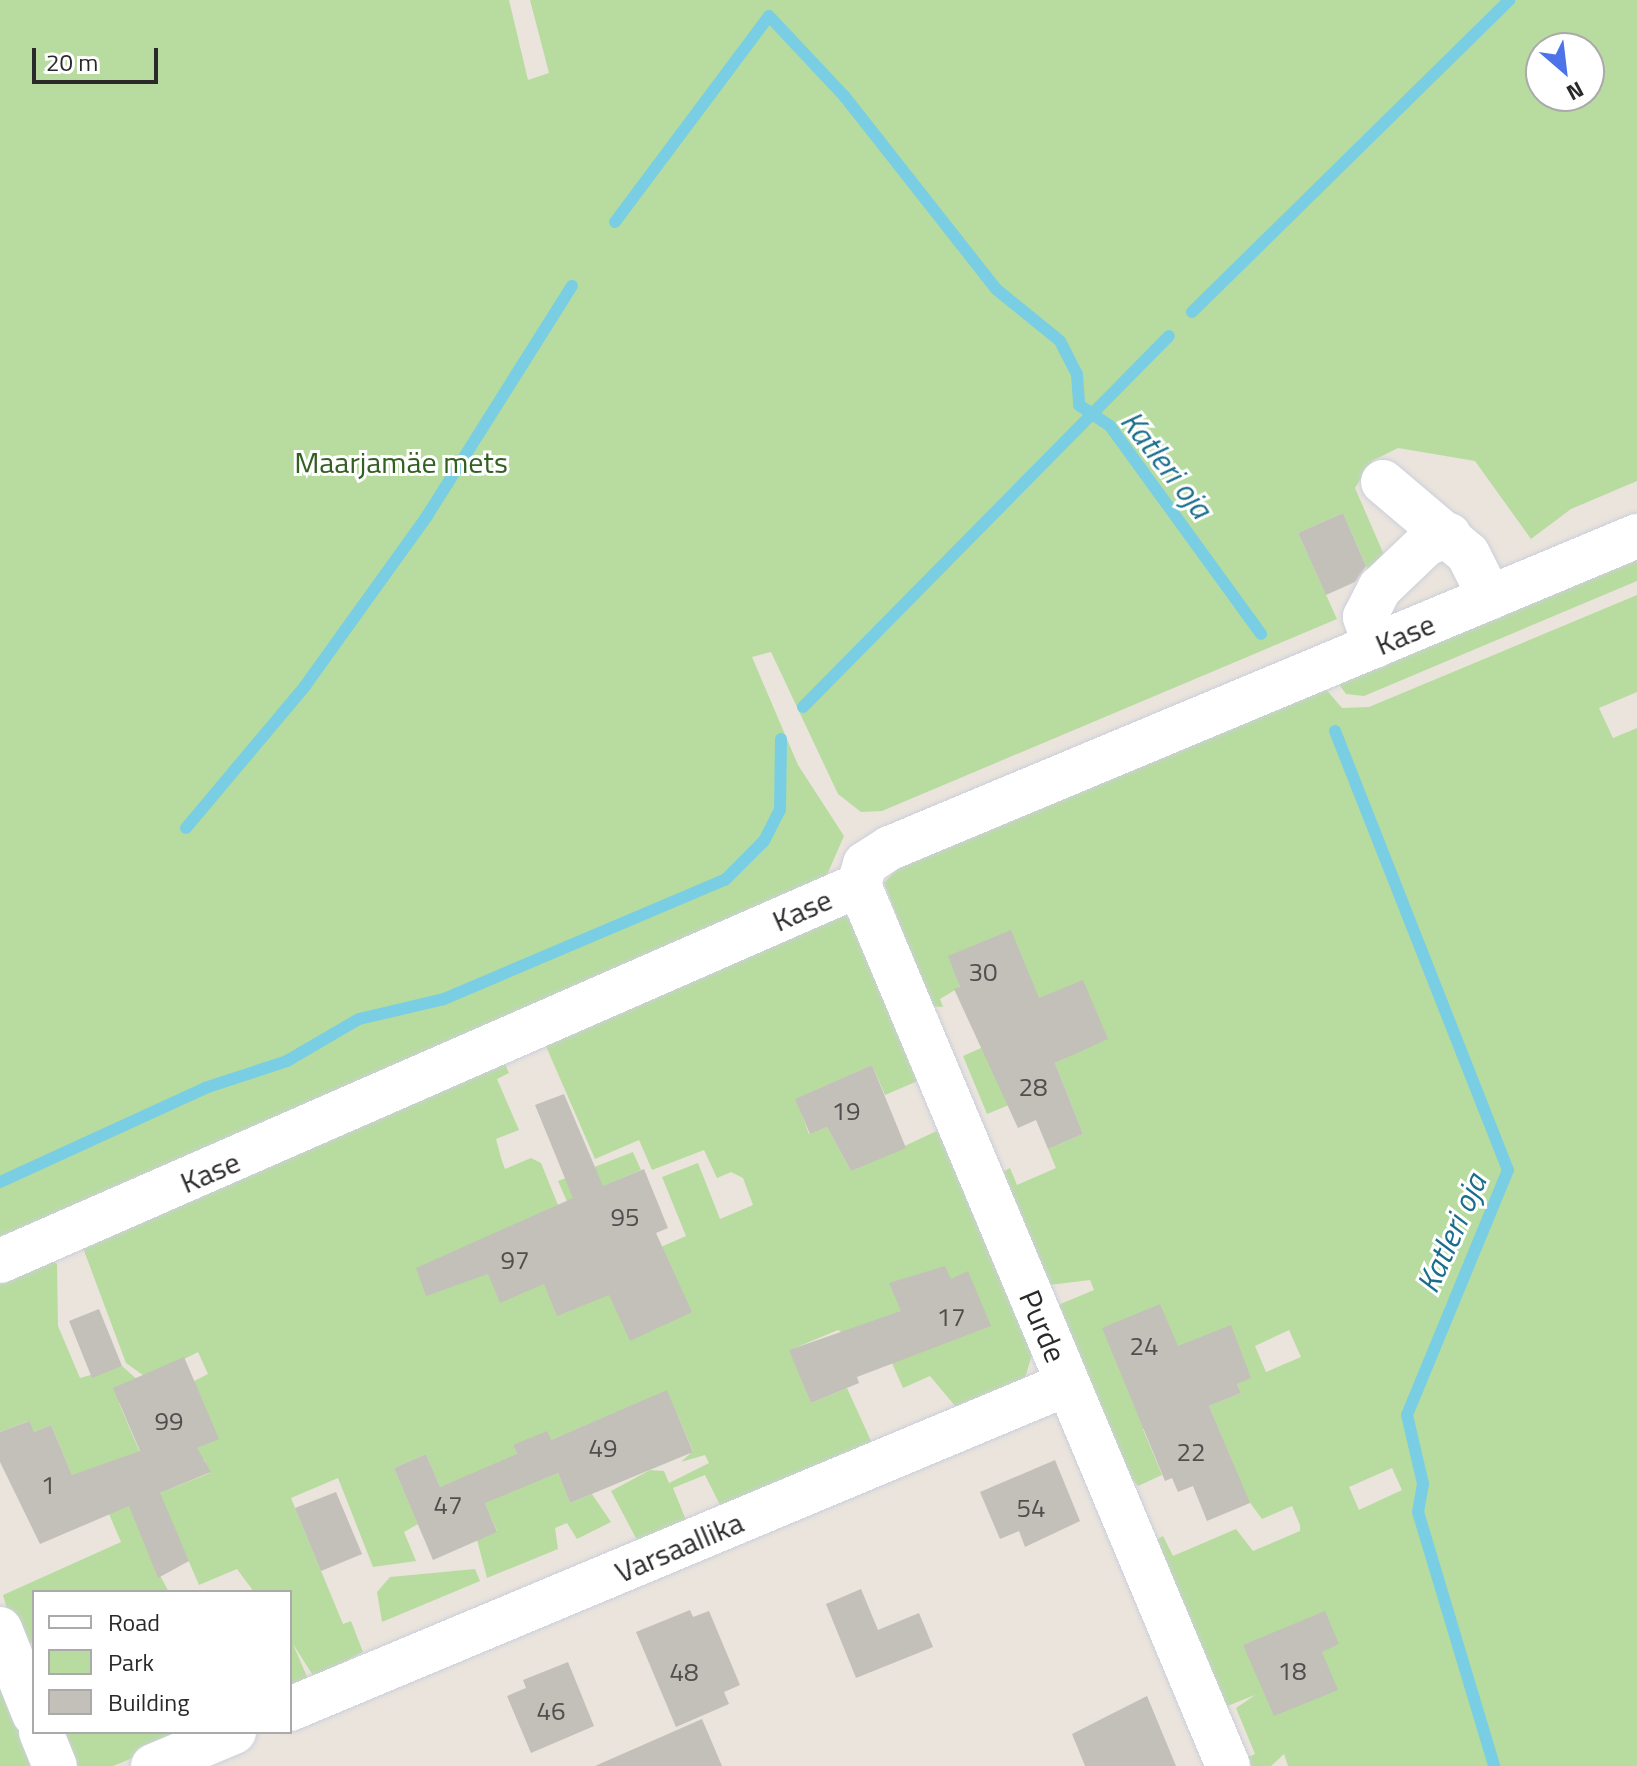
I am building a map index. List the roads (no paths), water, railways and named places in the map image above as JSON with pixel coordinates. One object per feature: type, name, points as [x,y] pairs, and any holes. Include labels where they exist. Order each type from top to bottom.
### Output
[{"type":"street","points":[[1383,482],[1449,535],[1475,564],[1490,598]]},
{"type":"street","points":[[1375,646],[1365,617],[1380,588],[1426,544],[1449,535]]},
{"type":"street","name":"Kase","points":[[0,1261],[859,885],[861,870],[880,852],[1637,536]]},
{"type":"street","name":"Purde","points":[[859,885],[1228,1766]]},
{"type":"street","name":"Varsaallika","points":[[292,1708],[1067,1384]]},
{"type":"street","points":[[0,1629],[32,1709]]},
{"type":"street","points":[[42,1734],[55,1766]]},
{"type":"street","points":[[153,1766],[229,1734]]},
{"type":"waterway","points":[[1192,312],[1510,0]]},
{"type":"waterway","name":"Katleri oja","points":[[615,222],[769,16],[845,97],[996,289],[1060,341],[1077,374],[1079,405],[1110,426],[1261,634]]},
{"type":"waterway","points":[[186,828],[305,686],[427,516],[572,286]]},
{"type":"waterway","points":[[803,707],[1169,336]]},
{"type":"waterway","name":"Katleri oja","points":[[1335,731],[1508,1170],[1407,1415],[1423,1484],[1418,1512],[1494,1766]]},
{"type":"waterway","points":[[0,1182],[205,1088],[287,1061],[359,1019],[444,999],[725,880],[764,841],[780,810],[781,739]]},
{"type":"park label","name":"Maarjamäe mets","points":[[401,462]]}]
